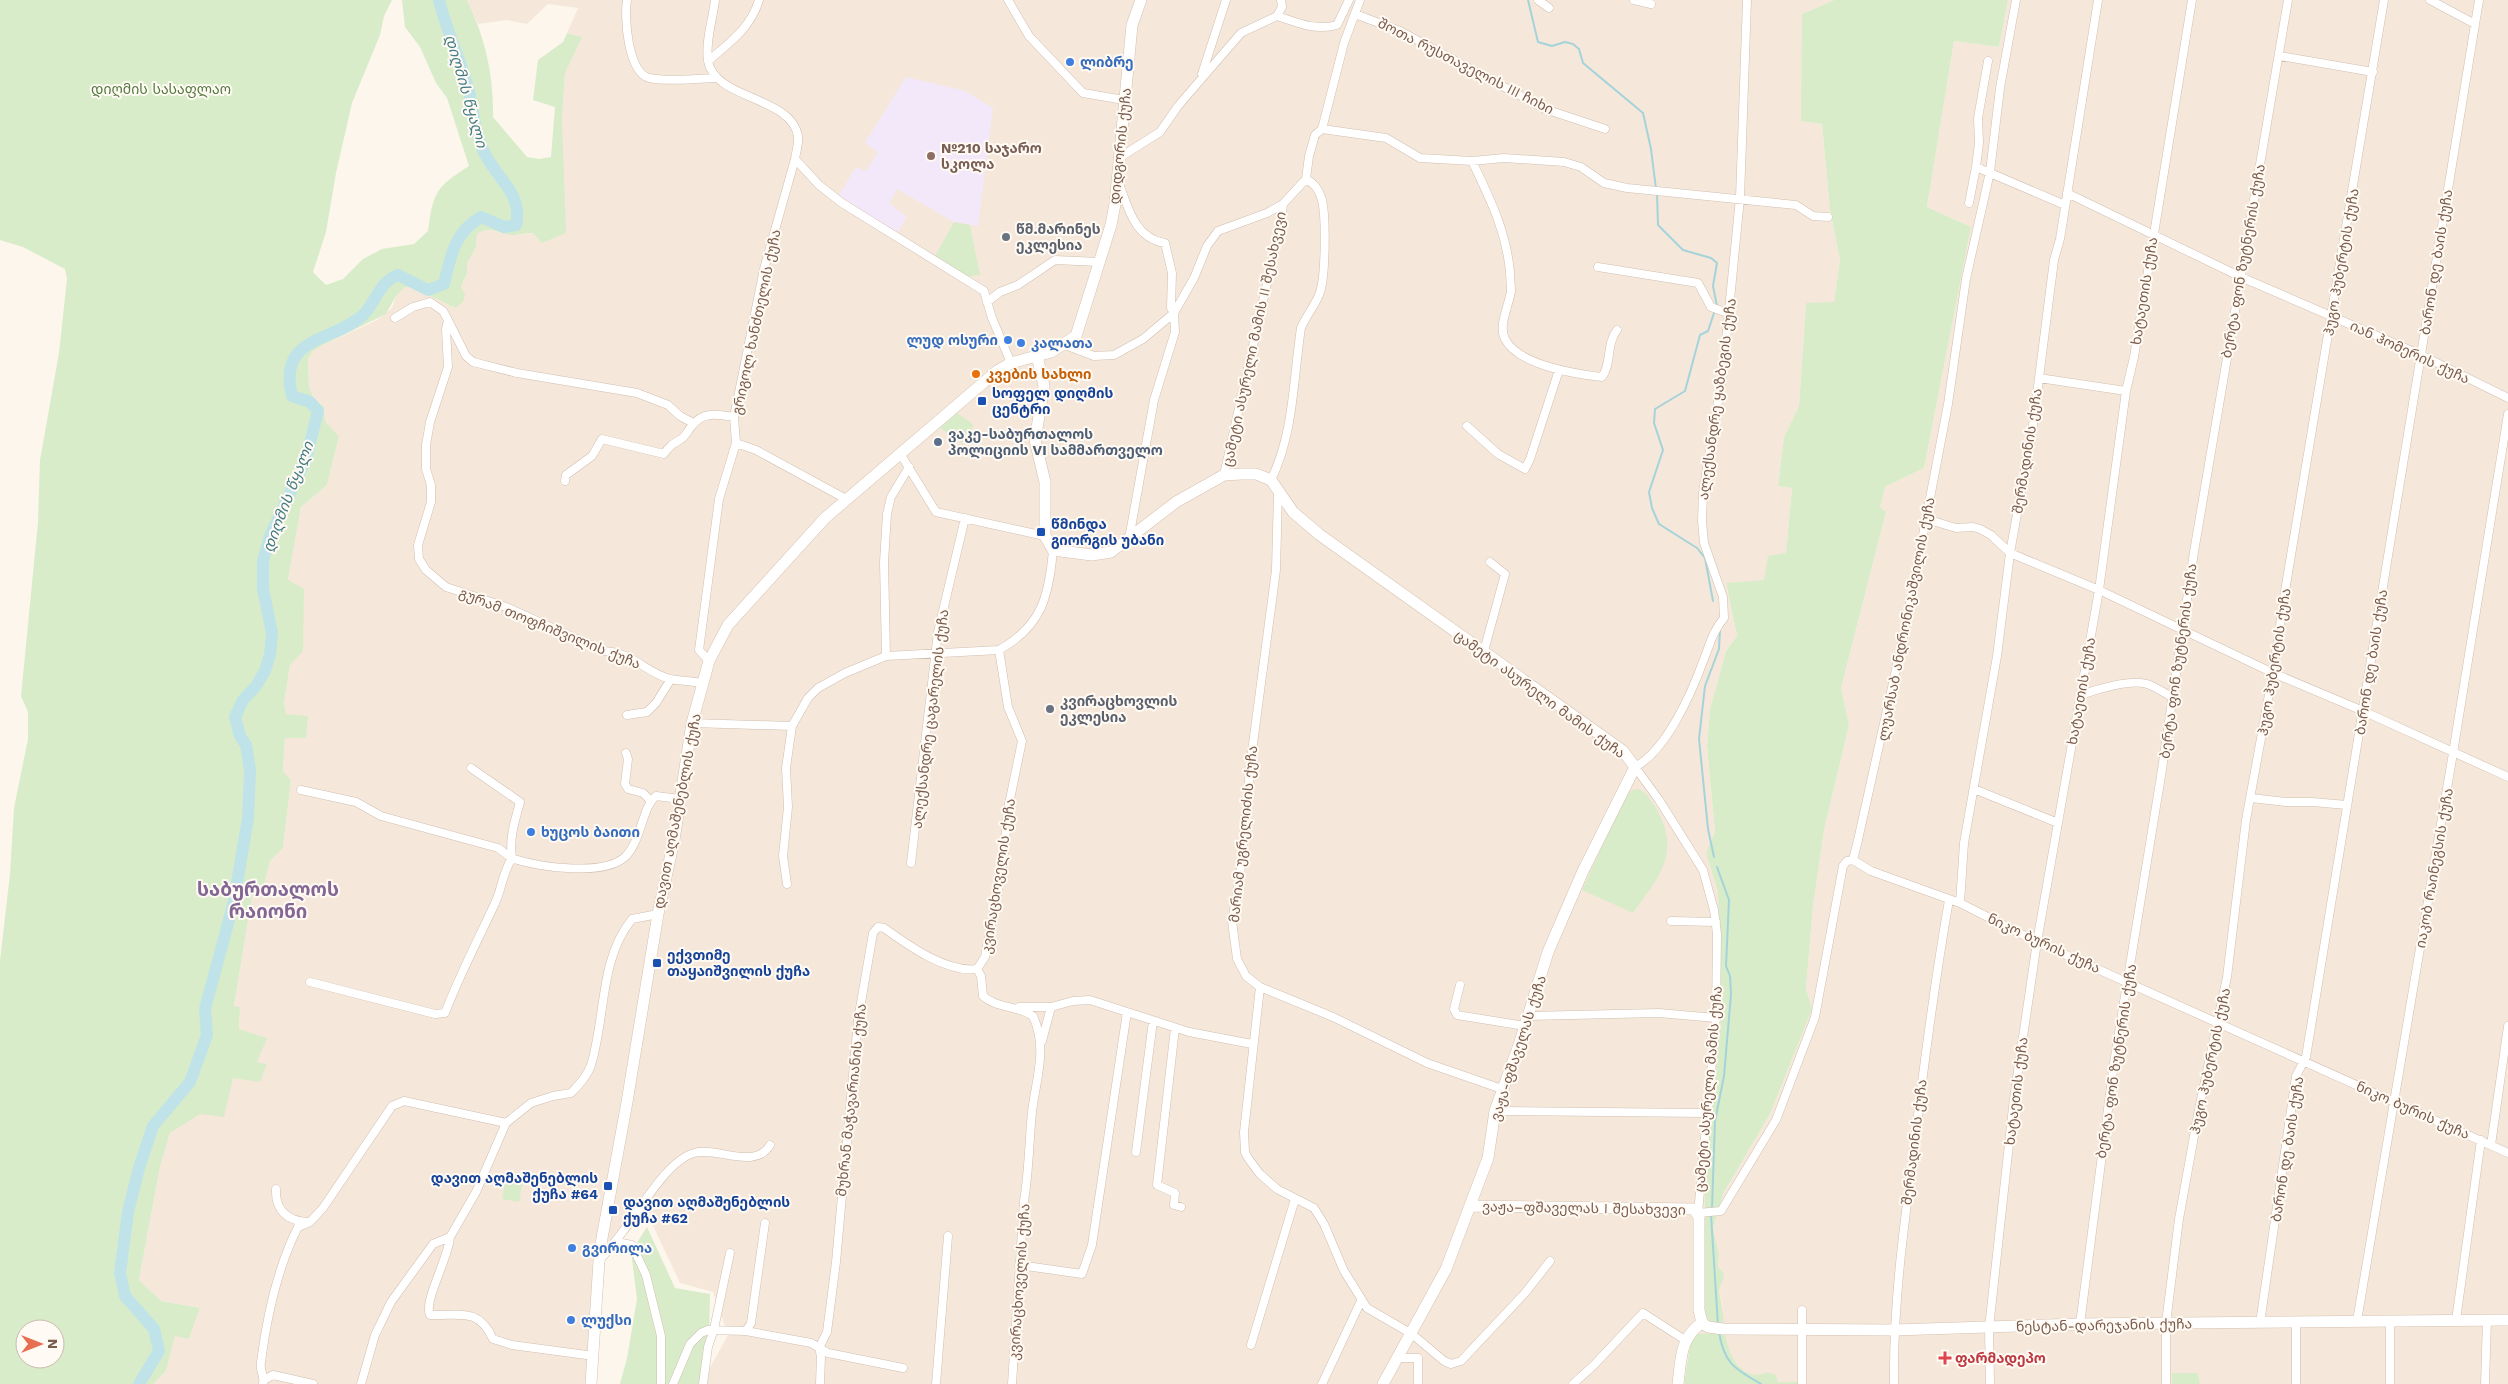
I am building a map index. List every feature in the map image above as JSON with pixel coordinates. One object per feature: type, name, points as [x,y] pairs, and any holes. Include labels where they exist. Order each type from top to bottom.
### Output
[{"type":"street","points":[[627,0],[625,21],[638,70],[648,78],[715,78],[708,61],[715,0]]},
{"type":"street","points":[[708,61],[742,32],[755,15],[759,0]]},
{"type":"street","points":[[1008,0],[1029,36],[1084,93],[1124,100]]},
{"type":"street","name":"დიდგორის ქუჩა","points":[[1011,363],[1037,356],[1064,345],[1076,336],[1111,225],[1118,180],[1132,25],[1141,0]]},
{"type":"street","points":[[1201,80],[1226,0]]},
{"type":"street","points":[[1119,158],[1160,132],[1241,33],[1277,16],[1282,7],[1282,0]]},
{"type":"street","points":[[1277,16],[1324,29],[1337,25],[1349,0]]},
{"type":"street","points":[[1538,0],[1550,8]]},
{"type":"street","points":[[1634,0],[1651,4]]},
{"type":"street","name":"ალექსანდრე ყაზბეგის ქუჩა","points":[[1635,768],[1647,761],[1675,722],[1694,684],[1715,628],[1724,618],[1723,597],[1704,542],[1702,521],[1703,493],[1723,371],[1727,313],[1740,198],[1746,0]]},
{"type":"street","name":"ლუარსაბ ანდრონიკაშვილის ქუჩა","points":[[1701,1212],[1720,1210],[1776,1120],[1815,1017],[1843,866],[1847,861],[1853,860],[1877,762],[1926,519],[1948,404],[1966,279],[1990,172],[2000,88],[2016,0]]},
{"type":"street","name":"შერმადინის ქუჩა","points":[[1960,903],[1964,843],[1997,656],[2010,553],[2033,425],[2054,260],[2060,239],[2098,0]]},
{"type":"street","name":"ხატაეთის ქუჩა","points":[[1990,1384],[1989,1328],[2014,1098],[2037,942],[2099,590],[2126,392],[2192,0]]},
{"type":"street","name":"ბერტა ფონ ზუტნერის ქუჩა","points":[[2080,1324],[2101,1156],[2182,631],[2224,375],[2243,278],[2268,111],[2280,56],[2288,0]]},
{"type":"street","name":"ჰუგო ჰუბერტის ქუჩა","points":[[2166,1384],[2166,1323],[2179,1218],[2232,944],[2238,879],[2251,798],[2384,0]]},
{"type":"street","points":[[2430,0],[2475,24]]},
{"type":"street","name":"ბარონ დე ბაის ქუჩა","points":[[2260,1323],[2296,1076],[2306,1057],[2479,0]]},
{"type":"street","points":[[1064,345],[1094,356],[1120,354],[1144,339],[1174,314],[1194,278],[1207,246],[1218,231],[1283,204],[1306,179],[1309,156],[1316,135],[1322,129],[1344,43],[1358,1]]},
{"type":"street","name":"შოთა რუსთაველის III ჩიხი","points":[[1355,14],[1400,31],[1545,109],[1605,129]]},
{"type":"street","points":[[2280,56],[2373,72]]},
{"type":"street","points":[[1969,203],[1979,143],[1978,118],[1988,61]]},
{"type":"street","name":"გრიგოლ ხანძთელის ქუჩა","points":[[709,661],[699,650],[718,499],[736,443],[734,417],[764,269],[795,159],[798,137],[794,125],[782,114],[715,78]]},
{"type":"street","points":[[1322,129],[1386,138],[1420,158],[1472,161],[1504,158],[1564,162],[1580,167],[1604,183],[1627,188],[1796,205],[1813,216],[1828,217]]},
{"type":"street","points":[[795,159],[819,184],[842,203],[984,291],[986,302],[1011,363]]},
{"type":"street","points":[[1472,161],[1494,207],[1507,246],[1511,291],[1502,334],[1506,342],[1520,353],[1559,370],[1602,377],[1605,372],[1611,337],[1617,330]]},
{"type":"street","points":[[1976,167],[2065,205]]},
{"type":"street","points":[[1053,550],[1092,555],[1111,552],[1176,502],[1224,475],[1256,474],[1271,480],[1281,459],[1289,429],[1301,328],[1306,314],[1319,295],[1322,284],[1324,230],[1322,200],[1318,190],[1306,179]]},
{"type":"street","points":[[1118,180],[1134,221],[1143,234],[1154,241],[1165,243],[1172,273],[1171,308],[1174,314],[1175,332],[1154,400],[1129,539]]},
{"type":"street","name":"იან ჰომერის ქუჩა","points":[[2067,193],[2243,278],[2421,355],[2508,398]]},
{"type":"street","name":"ცამეტი ასურელი მამის II შესახვევი","points":[[1224,475],[1283,204]]},
{"type":"street","points":[[986,302],[1000,292],[1018,285],[1055,260],[1099,262]]},
{"type":"street","points":[[1598,267],[1698,283],[1711,307],[1727,313]]},
{"type":"street","points":[[395,318],[414,307],[430,302],[443,311],[466,356],[473,362],[517,373],[637,393],[668,406],[680,416],[693,423]]},
{"type":"street","name":"გურამ თოფჩიშვილის ქუჩა","points":[[448,320],[446,329],[448,367],[430,422],[426,445],[426,469],[431,485],[431,502],[418,545],[419,560],[426,570],[446,587],[506,607],[604,651],[619,652],[670,679],[702,683]]},
{"type":"street","points":[[787,884],[783,856],[788,807],[786,768],[792,726],[800,709],[818,688],[845,673],[886,656],[998,650],[1012,642],[1038,615],[1046,600],[1053,550],[1045,536],[1044,482],[1035,440],[1044,386],[1037,356]]},
{"type":"street","name":"დავით აღმაშენებლის ქუჩა","points":[[591,1384],[599,1261],[628,1102],[658,914],[674,840],[692,723],[709,661],[728,625],[808,536],[846,499],[901,455],[996,370],[1011,363]]},
{"type":"street","points":[[1467,426],[1498,454],[1525,469],[1559,370]]},
{"type":"street","points":[[2038,378],[2126,392]]},
{"type":"street","points":[[565,481],[566,474],[592,456],[602,439],[664,454],[675,441],[682,439],[693,423],[710,413],[734,417]]},
{"type":"street","name":"იაკობ რაინეგსის ქუჩა","points":[[2357,1321],[2508,414]]},
{"type":"street","points":[[736,443],[756,450],[846,499]]},
{"type":"street","points":[[901,455],[936,512],[1045,536]]},
{"type":"street","points":[[886,656],[884,562],[887,514],[891,497],[909,467]]},
{"type":"street","name":"ცამეტი ასურელი მამის ქუჩა","points":[[1271,480],[1293,512],[1320,535],[1623,751],[1659,800],[1703,870],[1709,886],[1716,922],[1716,1018],[1706,1114],[1701,1212],[1699,1310],[1702,1323]]},
{"type":"street","name":"მარიამ უგრელიძის ქუჩა","points":[[1260,987],[1246,976],[1237,960],[1232,921],[1240,876],[1251,759],[1276,570],[1278,491]]},
{"type":"street","name":"ალექსანდრე ცაგარელის ქუჩა","points":[[911,863],[938,632],[965,518]]},
{"type":"street","points":[[1926,519],[1956,528],[1973,527],[1980,529],[1991,534],[2010,553],[2099,590],[2273,674],[2363,711],[2508,777]]},
{"type":"street","points":[[1484,651],[1505,574],[1490,562]]},
{"type":"street","name":"კვირაცხოველის ქუჩა","points":[[998,650],[1008,707],[1022,741],[1008,809],[1003,862],[985,957],[977,969],[981,976],[983,996],[990,1003],[1017,1007],[1033,1016],[1041,1044],[1042,1056],[1032,1113],[1030,1166],[1024,1201],[1013,1384]]},
{"type":"street","points":[[627,715],[647,712],[656,703],[670,679]]},
{"type":"street","points":[[2081,696],[2100,688],[2136,682],[2147,684],[2172,697]]},
{"type":"street","points":[[692,723],[792,726]]},
{"type":"street","points":[[626,753],[628,759],[625,784],[628,789],[643,792],[650,800]]},
{"type":"street","points":[[310,982],[435,1014],[445,1013],[457,981],[497,899],[506,867],[512,858],[510,846],[512,828],[520,802],[471,768]]},
{"type":"street","name":"ვაჟა-ფშაველას ქუჩა","points":[[1383,1384],[1399,1358],[1446,1269],[1488,1158],[1495,1111],[1527,1021],[1548,952],[1583,871],[1635,768]]},
{"type":"street","points":[[1974,789],[2058,823]]},
{"type":"street","points":[[301,790],[356,802],[382,816],[498,848],[512,858],[544,866],[571,868],[614,864],[626,856],[634,844],[644,824],[650,800],[656,796],[680,799]]},
{"type":"street","points":[[2251,798],[2347,806]]},
{"type":"street","name":"ნიკო ბურის ქუჩა","points":[[1853,860],[1870,871],[1960,903],[2037,942],[2128,980],[2303,1062],[2508,1153]]},
{"type":"street","name":"შერმადინის ქუჩა","points":[[1894,1384],[1894,1330],[1920,1089],[1949,900]]},
{"type":"street","points":[[594,1356],[512,1345],[493,1339],[487,1326],[473,1316],[430,1315],[428,1305],[450,1249],[450,1237],[476,1192],[506,1123],[531,1104],[553,1096],[571,1093],[579,1085],[591,1067],[606,986],[616,946],[632,919],[658,914]]},
{"type":"street","points":[[1671,921],[1716,922]]},
{"type":"street","name":"მუხრან მაჭავარიანის ქუჩა","points":[[820,1384],[821,1356],[819,1348],[827,1332],[836,1262],[858,1020],[869,947],[873,933],[878,927],[884,928],[922,954],[957,967],[977,969]]},
{"type":"street","points":[[1460,985],[1454,1009],[1457,1015],[1527,1021],[1659,1013],[1716,1018]]},
{"type":"street","points":[[1502,1089],[1427,1063],[1334,1017],[1260,987],[1258,1016],[1252,1044],[1244,1132],[1245,1152],[1259,1173],[1277,1188],[1314,1208],[1361,1301],[1373,1313],[1412,1334],[1451,1364],[1461,1361],[1525,1293],[1550,1261]]},
{"type":"street","points":[[1017,1007],[1051,1007],[1073,1001],[1090,1000],[1175,1028],[1252,1044]]},
{"type":"street","points":[[1041,1044],[1051,1007]]},
{"type":"street","points":[[1019,1265],[1082,1274],[1092,1245],[1127,1012]]},
{"type":"street","points":[[1136,1152],[1153,1020]]},
{"type":"street","points":[[2491,1145],[2508,1026]]},
{"type":"street","points":[[1175,1028],[1156,1185],[1175,1193],[1174,1205],[1181,1207]]},
{"type":"street","points":[[313,1384],[273,1375],[264,1382],[260,1370],[260,1362],[284,1258],[298,1227],[310,1222],[324,1208],[374,1130],[397,1102],[404,1101],[506,1123]]},
{"type":"street","points":[[1495,1111],[1706,1114]]},
{"type":"street","points":[[2456,1320],[2481,1140]]},
{"type":"street","points":[[599,1261],[667,1171],[693,1153],[714,1152],[744,1157],[761,1154],[770,1145]]},
{"type":"street","points":[[276,1189],[276,1200],[279,1209],[285,1215],[301,1222],[310,1222]]},
{"type":"street","points":[[1251,1345],[1295,1199]]},
{"type":"street","name":"ვაჟა–ფშაველას I შესახვევი","points":[[1470,1206],[1689,1208],[1701,1212]]},
{"type":"street","points":[[746,1331],[751,1323],[765,1224]]},
{"type":"street","points":[[936,1384],[948,1236]]},
{"type":"street","points":[[361,1384],[375,1335],[391,1302],[432,1244],[450,1237]]},
{"type":"street","points":[[599,1261],[622,1243],[632,1245],[635,1250],[646,1275],[662,1336],[661,1384]]},
{"type":"street","points":[[703,1384],[708,1347],[714,1329],[730,1253]]},
{"type":"street","points":[[1322,1384],[1361,1301]]},
{"type":"street","points":[[1802,1310],[1802,1384]]},
{"type":"street","points":[[1573,1384],[1594,1365],[1643,1313],[1685,1340]]},
{"type":"street","points":[[2485,1384],[2487,1320]]},
{"type":"street","name":"ნესტან-დარეჯანის ქუჩა","points":[[1702,1323],[1718,1329],[1894,1330],[2080,1324],[2508,1320]]},
{"type":"street","points":[[2296,1322],[2296,1384]]},
{"type":"street","points":[[2390,1322],[2390,1384]]},
{"type":"street","points":[[1678,1384],[1685,1340],[1689,1333],[1702,1323]]},
{"type":"street","points":[[673,1384],[694,1339],[700,1333],[714,1329],[746,1331],[811,1343],[828,1353],[903,1368]]},
{"type":"street","points":[[1418,1384],[1418,1358],[1427,1347]]},
{"type":"street","points":[[1399,1358],[1418,1358]]},
{"type":"shaded area","points":[[467,0],[1834,0],[1802,14],[1802,121],[1822,124],[1830,210],[1840,260],[1834,303],[1806,303],[1799,406],[1784,437],[1778,485],[1792,488],[1786,553],[1764,580],[1726,584],[1737,636],[1726,651],[1710,709],[1707,746],[1715,832],[1706,853],[1718,892],[1721,1017],[1716,1089],[1711,1112],[1704,1235],[1724,1312],[1719,1289],[1723,1272],[1718,1267],[1719,1255],[1713,1228],[1724,1192],[1770,1114],[1812,1009],[1806,988],[1813,906],[1824,830],[1849,725],[1841,688],[1886,512],[1880,507],[1885,487],[1924,468],[1971,227],[1927,207],[1954,41],[1999,47],[2008,0],[2508,0],[2508,1384],[2200,1384],[2198,1373],[2172,1373],[2172,1384],[1799,1384],[1798,1382],[1777,1382],[1750,1376],[1741,1369],[1732,1357],[1727,1346],[1725,1334],[1698,1334],[1689,1346],[1684,1384],[706,1384],[706,1375],[728,1335],[713,1292],[680,1283],[647,1213],[601,1261],[596,1384],[153,1384],[166,1371],[175,1335],[189,1339],[200,1308],[161,1301],[139,1280],[160,1167],[170,1133],[200,1113],[233,1078],[267,1064],[257,1062],[239,1029],[240,1007],[234,1006],[252,895],[261,897],[270,861],[283,848],[291,780],[283,771],[285,738],[306,738],[286,714],[284,703],[290,665],[288,580],[301,507],[327,485],[339,438],[325,421],[324,407],[314,399],[309,387],[308,359],[313,351],[321,346],[377,320],[392,308],[396,296],[405,287],[414,288],[455,308],[467,273],[467,263],[476,247],[477,234],[484,229],[517,235],[533,233],[562,121],[565,72],[582,37],[567,33],[578,8],[548,4],[527,24],[507,20],[478,24]]},
{"type":"shaded area","name":"№210 საჯარო სკოლა","points":[[906,77],[965,91],[993,108],[978,226],[954,222],[897,189],[889,203],[907,217],[897,233],[839,195],[856,167],[866,171],[878,152],[865,143]]},
{"type":"green space","name":"დიღმის სასაფლაო","points":[[0,0],[392,0],[384,16],[380,35],[352,103],[336,173],[326,232],[313,272],[326,285],[343,279],[363,259],[382,249],[414,244],[428,231],[434,199],[438,192],[449,180],[469,166],[447,98],[436,83],[420,47],[405,27],[402,0],[467,0],[479,28],[487,57],[492,87],[493,117],[527,157],[539,159],[551,157],[555,107],[533,100],[538,60],[563,42],[567,33],[582,37],[565,73],[562,121],[566,233],[542,243],[533,233],[512,235],[491,230],[482,231],[477,234],[476,247],[467,263],[467,273],[461,287],[465,294],[463,302],[455,308],[414,288],[405,287],[396,296],[386,314],[321,346],[313,351],[308,359],[309,387],[314,399],[324,407],[325,421],[339,437],[327,485],[301,507],[288,580],[304,589],[303,651],[290,665],[284,703],[286,714],[308,716],[306,738],[285,738],[283,771],[291,780],[283,848],[270,861],[261,897],[252,896],[234,1006],[240,1007],[239,1029],[267,1038],[257,1062],[267,1064],[260,1082],[233,1078],[224,1117],[200,1114],[170,1133],[160,1167],[139,1280],[161,1301],[200,1308],[189,1339],[175,1336],[166,1371],[153,1384],[0,1384],[0,961],[10,874],[14,808],[28,739],[28,712],[21,696],[38,522],[40,460],[59,353],[67,279],[65,269],[23,247],[0,240]]},
{"type":"green space","points":[[1834,0],[2008,0],[1999,47],[1954,41],[1927,207],[1971,227],[1924,468],[1885,487],[1880,507],[1886,512],[1841,688],[1849,725],[1824,830],[1813,906],[1806,988],[1812,1009],[1770,1114],[1724,1192],[1713,1228],[1719,1255],[1718,1267],[1723,1272],[1724,1278],[1719,1289],[1724,1322],[1722,1324],[1713,1324],[1705,1315],[1705,1188],[1721,1017],[1718,892],[1706,853],[1715,832],[1707,746],[1710,709],[1726,651],[1737,636],[1726,583],[1764,580],[1768,556],[1786,553],[1792,488],[1778,486],[1784,437],[1799,406],[1806,303],[1834,302],[1840,260],[1830,210],[1822,124],[1801,121],[1802,14]]},
{"type":"green space","points":[[954,222],[970,225],[980,275],[967,277],[935,256]]},
{"type":"green space","points":[[957,413],[974,425],[962,443],[940,428]]},
{"type":"green space","points":[[1635,789],[1644,792],[1663,822],[1667,836],[1667,850],[1665,862],[1659,875],[1633,913],[1582,890],[1627,793]]},
{"type":"green space","points":[[507,1171],[524,1174],[519,1202],[502,1199]]},
{"type":"green space","points":[[647,1227],[675,1288],[710,1294],[709,1338],[702,1384],[620,1384],[627,1358],[637,1299],[631,1252]]},
{"type":"green space","points":[[1725,1333],[1733,1358],[1744,1370],[1750,1374],[1758,1375],[1767,1372],[1776,1375],[1778,1382],[1799,1382],[1799,1384],[1684,1384],[1691,1339],[1698,1334]]},
{"type":"green space","points":[[2172,1373],[2198,1373],[2200,1384],[2172,1384]]},
{"type":"waterway","name":"დიღმის წყალი","points":[[139,1384],[159,1351],[154,1329],[125,1296],[120,1273],[128,1212],[139,1168],[153,1126],[190,1082],[207,1035],[205,1009],[234,901],[248,818],[250,770],[246,745],[240,736],[235,717],[243,700],[256,686],[265,671],[270,654],[272,633],[263,589],[263,561],[270,536],[306,459],[318,411],[310,402],[292,396],[290,376],[293,362],[300,351],[311,343],[351,324],[363,315],[382,287],[391,278],[398,275],[428,290],[444,284],[452,254],[459,238],[472,223],[481,217],[504,227],[516,225],[516,204],[513,196],[490,163],[481,146],[468,88],[439,0]]},
{"type":"waterway","points":[[1528,0],[1538,42],[1552,46],[1565,42],[1573,44],[1579,49],[1583,63],[1643,113],[1651,149],[1656,189]]},
{"type":"waterway","points":[[1657,193],[1658,225],[1683,250],[1711,258],[1717,263],[1713,286],[1717,306]]},
{"type":"waterway","points":[[1713,601],[1705,558],[1697,548],[1659,524],[1652,508],[1649,492],[1663,450],[1654,423],[1655,409],[1685,391],[1700,335],[1708,331],[1715,310]]},
{"type":"waterway","points":[[1714,857],[1708,829],[1699,739],[1705,686],[1719,649],[1720,629]]},
{"type":"waterway","points":[[1712,1208],[1715,1121],[1724,1076],[1731,994],[1730,976],[1726,966],[1729,900],[1717,867]]},
{"type":"waterway","points":[[1711,1215],[1718,1325]]},
{"type":"waterway","points":[[1719,1332],[1724,1352],[1732,1364],[1761,1384]]},
{"type":"place","name":"ლიბრე","points":[[1070,62]]},
{"type":"place","name":"№210 საჯარო სკოლა","points":[[931,156]]},
{"type":"place","name":"წმ.მარინეს ეკლესია","points":[[1006,237]]},
{"type":"place","name":"ლუდ ოსური","points":[[1008,340]]},
{"type":"place","name":"კალათა","points":[[1021,343]]},
{"type":"place","name":"კვების სახლი","points":[[976,374]]},
{"type":"place","name":"სოფელ დიღმის ცენტრი","points":[[982,401]]},
{"type":"place","name":"ვაკე-საბურთალოს პოლიციის VI სამმართველო","points":[[938,442]]},
{"type":"place","name":"წმინდა გიორგის უბანი","points":[[1041,532]]},
{"type":"place","name":"კვირაცხოვლის ეკლესია","points":[[1050,709]]},
{"type":"place","name":"ხუცოს ბაითი","points":[[531,832]]},
{"type":"place","name":"ექვთიმე თაყაიშვილის ქუჩა","points":[[657,963]]},
{"type":"place","name":"დავით აღმაშენებლის ქუჩა #64","points":[[608,1186]]},
{"type":"place","name":"დავით აღმაშენებლის ქუჩა #62","points":[[613,1210]]},
{"type":"place","name":"გვირილა","points":[[572,1248]]},
{"type":"place","name":"ლუქსი","points":[[571,1320]]},
{"type":"place","name":"ფარმადეპო","points":[[1945,1358]]},
{"type":"district","name":"საბურთალოს რაიონი","points":[[268,900]]}]
